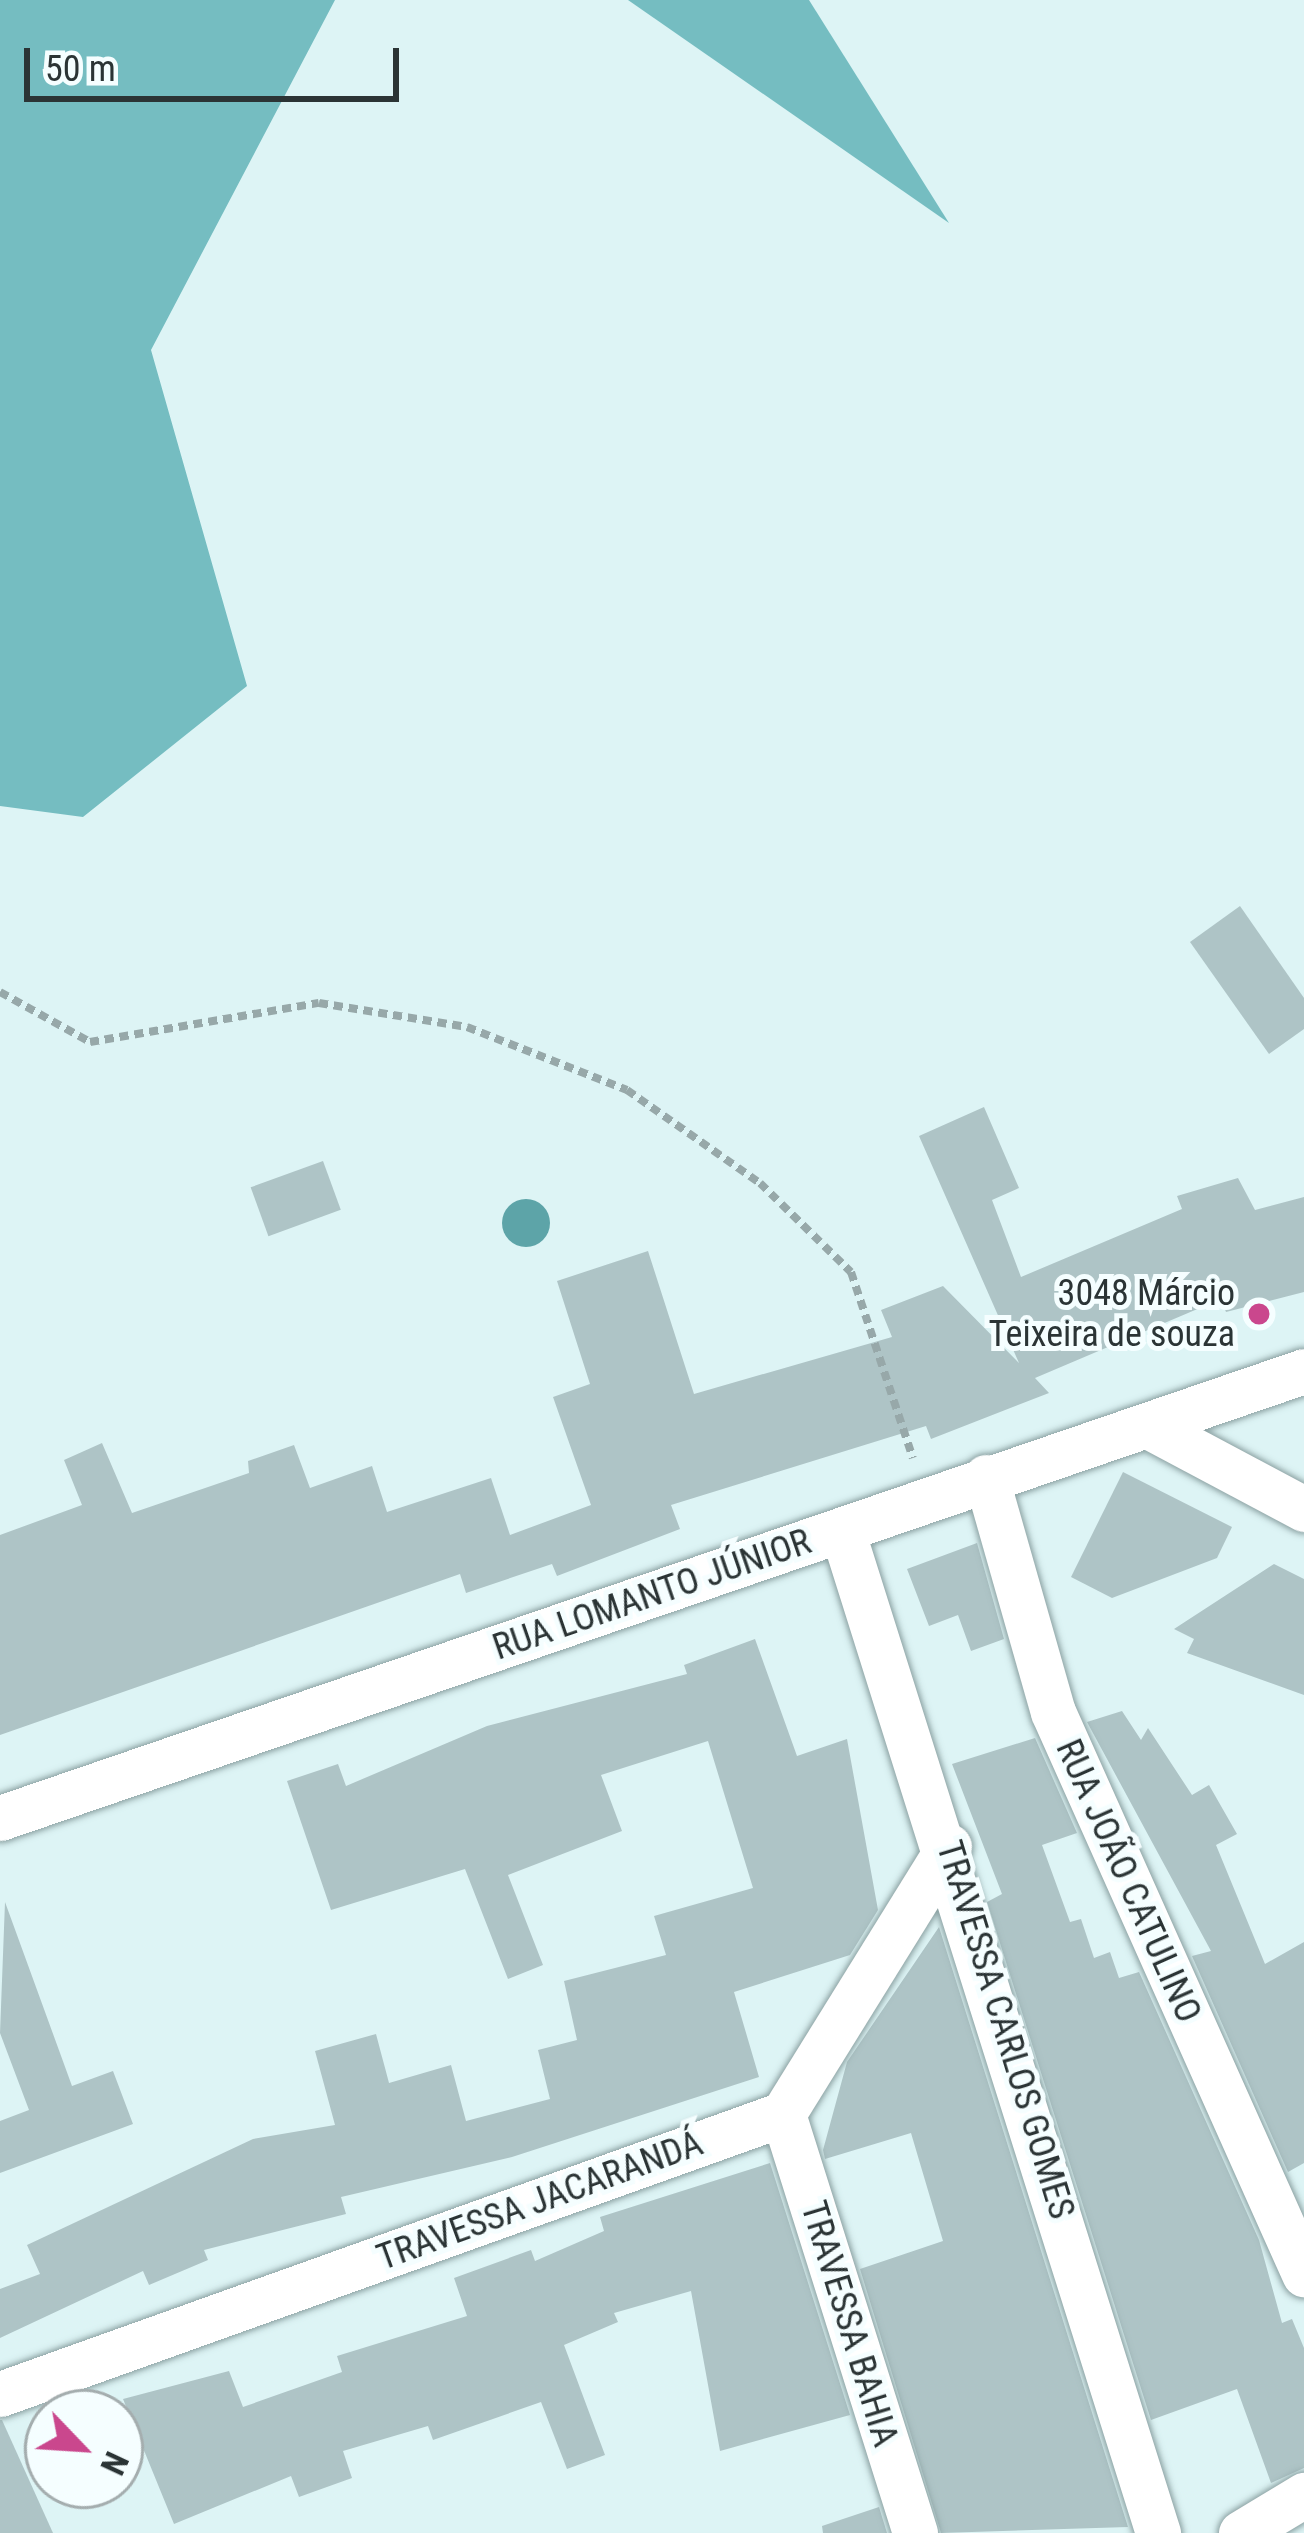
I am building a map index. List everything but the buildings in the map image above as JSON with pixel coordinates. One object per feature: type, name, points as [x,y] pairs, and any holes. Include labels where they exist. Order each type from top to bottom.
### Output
[{"type":"street","name":"RUA LOMANTO JÚNIOR","points":[[0,1818],[1304,1371]]},
{"type":"street","points":[[1148,1426],[1304,1509]]},
{"type":"street","name":"RUA JOÃO CATULINO","points":[[986,1477],[1053,1712],[1304,2273]]},
{"type":"street","name":"TRAVESSA CARLOS GOMES","points":[[842,1530],[949,1846],[1158,2533]]},
{"type":"street","points":[[783,2114],[949,1846]]},
{"type":"street","name":"TRAVESSA JACARANDÁ","points":[[0,2394],[783,2114]]},
{"type":"street","name":"TRAVESSA BAHIA","points":[[783,2114],[915,2533]]},
{"type":"street","points":[[1240,2533],[1304,2495]]},
{"type":"path","points":[[0,992],[90,1042],[319,1003],[467,1027],[627,1090],[760,1183],[851,1272],[925,1500]]},
{"type":"shaded area","points":[[0,0],[335,0],[151,350],[247,686],[83,817],[0,806]]},
{"type":"shaded area","points":[[628,0],[809,0],[949,223]]},
{"type":"shaded area","points":[[526,1199],[543,1206],[550,1223],[543,1240],[526,1247],[509,1240],[502,1223],[509,1206]]},
{"type":"place","name":"3048 Márcio Teixeira de souza","points":[[1259,1314]]}]
